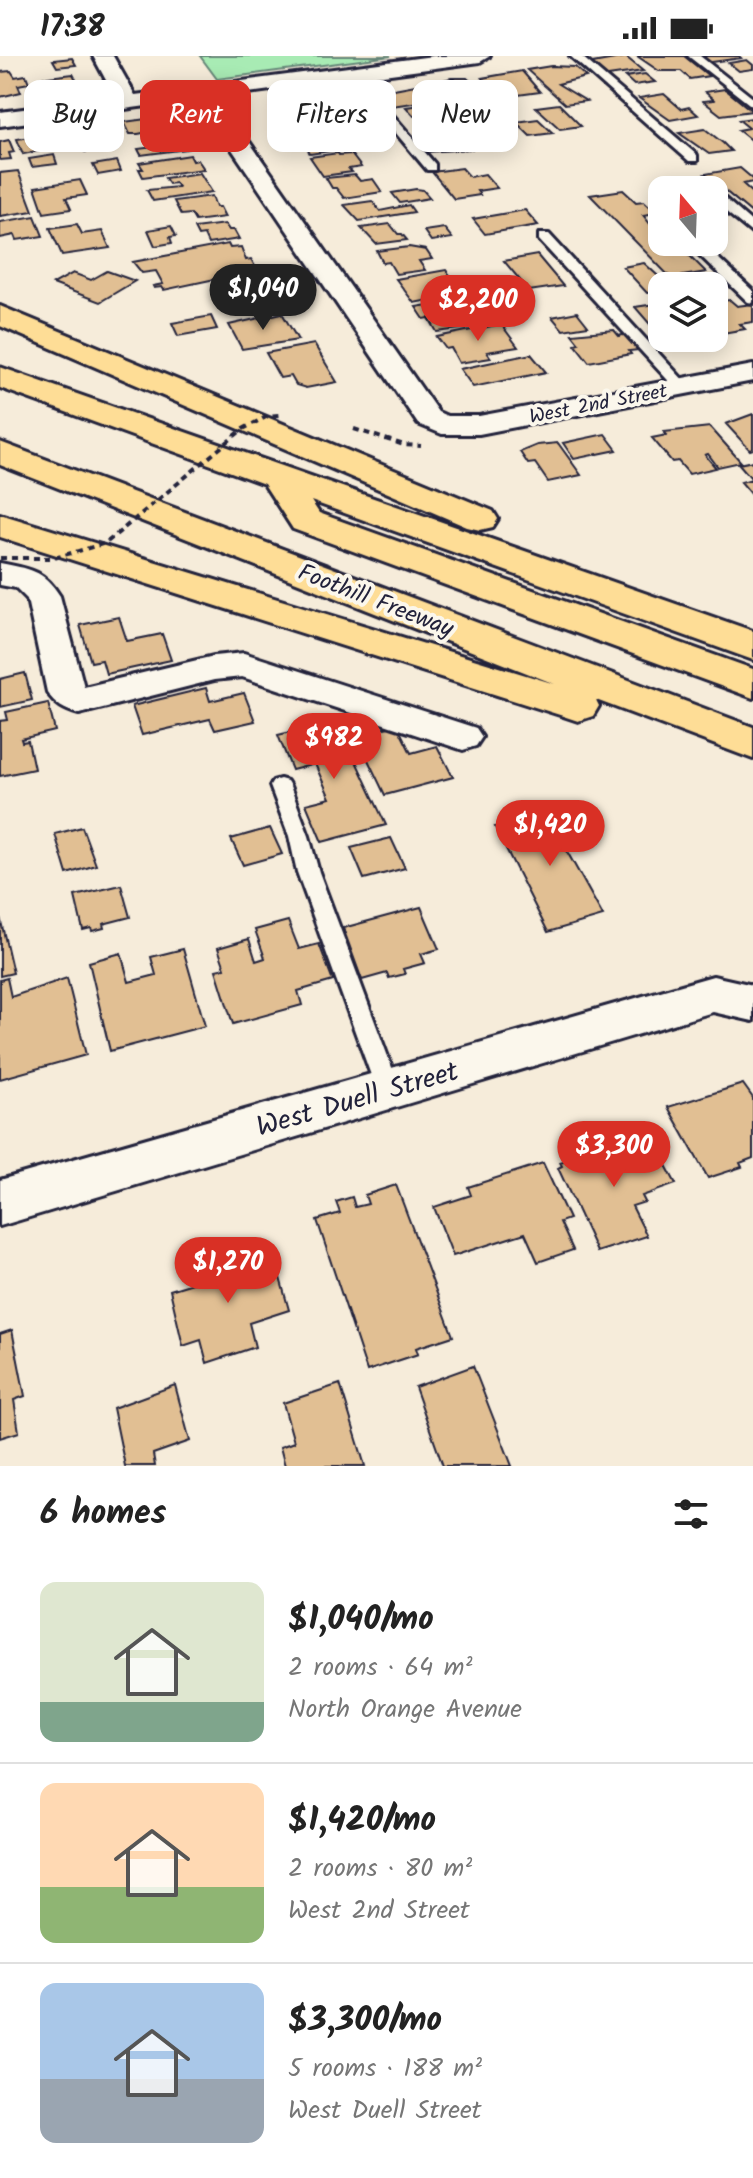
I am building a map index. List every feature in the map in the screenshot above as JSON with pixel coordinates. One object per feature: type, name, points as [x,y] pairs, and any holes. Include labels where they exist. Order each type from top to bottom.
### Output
[{"type":"highway","points":[[0,315],[26,323],[213,407],[514,534],[614,595]]},
{"type":"highway","points":[[0,377],[753,646]]},
{"type":"highway","name":"Foothill Freeway","points":[[0,453],[753,744]]},
{"type":"highway","points":[[277,476],[306,521],[753,684]]},
{"type":"highway","points":[[0,525],[167,574],[459,670],[753,757]]},
{"type":"highway","points":[[372,599],[441,592],[753,707]]},
{"type":"street","points":[[103,56],[128,102]]},
{"type":"street","points":[[251,86],[480,56]]},
{"type":"street","points":[[0,119],[140,100]]},
{"type":"street","points":[[245,152],[428,418],[442,425]]},
{"type":"street","name":"West 2nd Street","points":[[442,425],[479,425],[753,373]]},
{"type":"street","points":[[0,574],[27,579],[43,596],[65,692],[79,701],[214,668],[244,665],[463,737]]},
{"type":"street","name":"West Duell Street","points":[[0,1203],[388,1089],[733,998]]},
{"type":"lane","points":[[575,56],[693,158]]},
{"type":"lane","points":[[693,56],[753,104]]},
{"type":"lane","points":[[351,73],[431,167]]},
{"type":"lane","points":[[728,208],[753,230]]},
{"type":"lane","points":[[544,237],[682,387]]},
{"type":"lane","points":[[708,256],[753,299]]},
{"type":"lane","points":[[280,786],[299,836],[308,872],[388,1089]]},
{"type":"path","points":[[0,558],[41,560],[62,557],[106,543],[243,429],[268,416],[287,414]]},
{"type":"path","points":[[348,427],[416,448],[425,446],[442,425]]},
{"type":"green space","points":[[200,56],[391,56],[217,79]]},
{"type":"building","points":[[637,56],[684,56],[709,76],[690,79],[681,71],[659,71]]},
{"type":"building","points":[[696,56],[739,56],[741,58],[705,63]]},
{"type":"building","points":[[626,57],[643,71],[601,77],[587,64]]},
{"type":"building","points":[[72,58],[76,65],[57,67],[53,60]]},
{"type":"building","points":[[747,60],[753,69],[739,71],[729,63]]},
{"type":"building","points":[[551,66],[575,67],[586,77],[558,84],[586,101],[565,104],[527,70]]},
{"type":"building","points":[[11,71],[15,77],[26,75],[28,80],[18,85],[21,92],[0,97],[0,72]]},
{"type":"building","points":[[522,71],[540,92],[518,95],[518,80],[482,78]]},
{"type":"building","points":[[73,74],[76,80],[40,80]]},
{"type":"building","points":[[645,74],[655,82],[634,85],[625,77]]},
{"type":"building","points":[[467,78],[469,80],[444,80]]},
{"type":"building","points":[[412,86],[412,103],[396,105],[396,89]]},
{"type":"building","points":[[725,89],[752,111],[721,115],[703,101],[714,100],[705,92]]},
{"type":"building","points":[[664,94],[681,109],[689,107],[698,115],[670,120],[639,98]]},
{"type":"building","points":[[559,104],[581,126],[560,129],[536,107]]},
{"type":"building","points":[[753,118],[753,142],[738,130],[749,128],[739,120]]},
{"type":"building","points":[[538,119],[553,133],[530,136],[518,122]]},
{"type":"building","points":[[140,120],[140,134],[130,134],[124,122]]},
{"type":"building","points":[[705,129],[731,151],[709,154],[679,133]]},
{"type":"building","points":[[24,138],[24,152],[33,152],[23,154],[17,139]]},
{"type":"building","points":[[9,140],[14,152],[9,153],[11,159],[0,160],[0,142]]},
{"type":"building","points":[[138,149],[140,152],[164,152],[141,155]]},
{"type":"building","points":[[351,154],[361,167],[349,169],[352,172],[323,176],[310,157]]},
{"type":"building","points":[[54,155],[57,164],[32,167],[29,159]]},
{"type":"building","points":[[190,155],[204,169],[143,177],[139,169],[143,169],[139,163]]},
{"type":"building","points":[[117,161],[121,171],[98,175],[93,165]]},
{"type":"building","points":[[462,168],[470,177],[485,174],[497,188],[477,191],[480,195],[454,199],[432,172]]},
{"type":"building","points":[[740,168],[753,179],[753,182],[743,184],[753,193],[753,214],[728,193],[728,176],[705,174]]},
{"type":"building","points":[[18,171],[33,211],[0,216],[0,173]]},
{"type":"building","points":[[200,173],[212,192],[153,201],[147,190],[178,187],[175,183],[169,184],[165,178]]},
{"type":"building","points":[[355,175],[360,181],[373,179],[382,192],[344,198],[326,178]]},
{"type":"building","points":[[80,180],[87,195],[66,198],[71,209],[44,213],[35,187]]},
{"type":"building","points":[[423,190],[430,198],[400,203],[392,193]]},
{"type":"building","points":[[623,190],[636,202],[644,201],[648,205],[648,214],[643,215],[648,221],[648,254],[590,195]]},
{"type":"building","points":[[212,196],[225,217],[195,221],[191,214],[181,215],[174,201]]},
{"type":"building","points":[[372,201],[380,211],[409,205],[414,212],[359,221],[344,205]]},
{"type":"building","points":[[525,210],[538,225],[485,234],[473,219]]},
{"type":"building","points":[[35,216],[43,236],[17,240],[15,235],[0,238],[0,222]]},
{"type":"building","points":[[77,224],[82,234],[102,231],[110,248],[62,255],[50,228]]},
{"type":"building","points":[[225,224],[229,230],[234,230],[239,239],[208,244],[204,235],[198,236],[194,228]]},
{"type":"building","points":[[390,224],[407,240],[376,244],[361,228]]},
{"type":"building","points":[[171,226],[176,236],[170,237],[172,243],[155,246],[148,230]]},
{"type":"building","points":[[444,228],[452,238],[431,241],[424,231]]},
{"type":"building","points":[[228,244],[230,248],[241,247],[246,260],[251,259],[257,270],[164,290],[153,286],[163,284],[156,271],[142,273],[133,262]]},
{"type":"building","points":[[409,247],[426,250],[432,259],[419,261],[425,270],[396,274],[389,262],[383,263],[377,251]]},
{"type":"building","points":[[537,255],[563,286],[529,291],[504,261]]},
{"type":"building","points":[[650,256],[690,256],[706,272],[665,272]]},
{"type":"building","points":[[644,263],[654,272],[648,272],[648,293],[647,293],[623,267]]},
{"type":"building","points":[[446,270],[464,293],[414,303],[396,279]]},
{"type":"building","points":[[107,271],[135,281],[100,302],[53,284],[73,273],[91,280]]},
{"type":"building","points":[[261,280],[265,293],[270,292],[275,304],[242,309],[239,303],[227,305],[221,293],[233,291],[230,285]]},
{"type":"building","points":[[465,299],[471,306],[488,303],[493,310],[476,313],[480,318],[464,321],[468,328],[437,332],[429,318],[424,319],[416,307]]},
{"type":"building","points":[[728,300],[737,306],[753,304],[753,322],[740,324],[745,329],[728,332]]},
{"type":"building","points":[[648,305],[648,322],[635,307]]},
{"type":"building","points":[[577,312],[588,326],[563,330],[552,317]]},
{"type":"building","points":[[282,313],[298,340],[242,349],[229,325]]},
{"type":"building","points":[[211,316],[217,329],[178,336],[172,323]]},
{"type":"building","points":[[501,324],[518,347],[487,352],[491,358],[459,363],[451,348],[446,349],[437,337]]},
{"type":"building","points":[[614,330],[619,336],[626,334],[639,350],[589,362],[575,344],[579,343],[572,334]]},
{"type":"building","points":[[314,344],[337,382],[306,388],[296,385],[291,376],[280,378],[266,353]]},
{"type":"building","points":[[531,354],[546,372],[473,387],[460,369]]},
{"type":"building","points":[[753,414],[753,449],[750,450],[726,424]]},
{"type":"building","points":[[710,427],[741,462],[718,467],[708,454],[705,455],[716,468],[689,474],[678,461],[672,462],[652,438],[667,435],[664,432]]},
{"type":"building","points":[[605,434],[617,450],[574,459],[563,443]]},
{"type":"building","points":[[558,443],[581,475],[548,482],[535,463],[528,464],[520,452],[537,445]]},
{"type":"building","points":[[753,461],[753,496],[741,482],[752,479],[739,464]]},
{"type":"building","points":[[119,617],[127,641],[162,634],[171,660],[106,674],[102,660],[91,662],[80,625]]},
{"type":"building","points":[[25,673],[32,700],[0,707],[0,679]]},
{"type":"building","points":[[206,688],[210,701],[244,693],[255,721],[215,730],[210,719],[142,735],[132,706]]},
{"type":"building","points":[[48,703],[55,731],[21,739],[22,742],[28,741],[34,769],[0,776],[0,721],[8,720],[6,712]]},
{"type":"building","points":[[337,721],[386,825],[322,842],[306,804],[330,798],[315,764],[292,770],[278,735]]},
{"type":"building","points":[[397,725],[411,753],[437,746],[453,777],[385,795],[356,735]]},
{"type":"building","points":[[568,808],[586,839],[564,846],[603,916],[548,932],[495,827]]},
{"type":"building","points":[[82,827],[96,865],[67,874],[55,834]]},
{"type":"building","points":[[270,828],[282,854],[243,865],[231,839]]},
{"type":"building","points":[[391,838],[405,868],[364,879],[351,848]]},
{"type":"building","points":[[121,885],[130,917],[103,924],[104,928],[83,930],[75,896]]},
{"type":"building","points":[[421,907],[439,949],[421,954],[425,963],[403,969],[405,974],[389,978],[387,973],[362,980],[343,928]]},
{"type":"building","points":[[0,917],[13,973],[0,976]]},
{"type":"building","points":[[288,921],[299,949],[319,944],[333,981],[298,991],[302,1005],[233,1024],[216,970],[225,968],[218,948],[249,939],[256,961],[265,958],[255,930]]},
{"type":"building","points":[[183,949],[205,1026],[110,1051],[89,962],[121,953],[129,982],[156,975],[151,957]]},
{"type":"building","points":[[7,978],[11,997],[67,978],[86,1055],[0,1079],[0,980]]},
{"type":"building","points":[[743,1084],[753,1098],[753,1158],[740,1163],[742,1167],[708,1178],[668,1107]]},
{"type":"building","points":[[616,1139],[621,1148],[652,1139],[676,1184],[642,1196],[645,1202],[632,1206],[647,1236],[597,1252],[558,1168],[562,1166],[560,1162],[578,1156],[583,1160],[579,1152]]},
{"type":"building","points":[[543,1163],[569,1219],[560,1222],[573,1250],[538,1262],[525,1233],[453,1256],[434,1207],[471,1195],[468,1187]]},
{"type":"building","points":[[396,1185],[453,1336],[416,1348],[418,1354],[367,1371],[317,1220],[340,1213],[336,1202],[352,1197],[355,1207],[368,1204],[365,1195]]},
{"type":"building","points":[[274,1256],[289,1310],[249,1323],[255,1347],[207,1363],[201,1340],[183,1346],[170,1290],[196,1282],[194,1272],[239,1258],[241,1266]]},
{"type":"building","points":[[12,1330],[25,1396],[14,1400],[19,1432],[0,1438],[0,1334]]},
{"type":"building","points":[[473,1366],[512,1466],[443,1466],[415,1387]]},
{"type":"building","points":[[340,1384],[365,1466],[285,1466],[280,1447],[294,1442],[283,1403]]},
{"type":"building","points":[[175,1385],[190,1441],[153,1454],[155,1466],[125,1466],[113,1408]]}]
